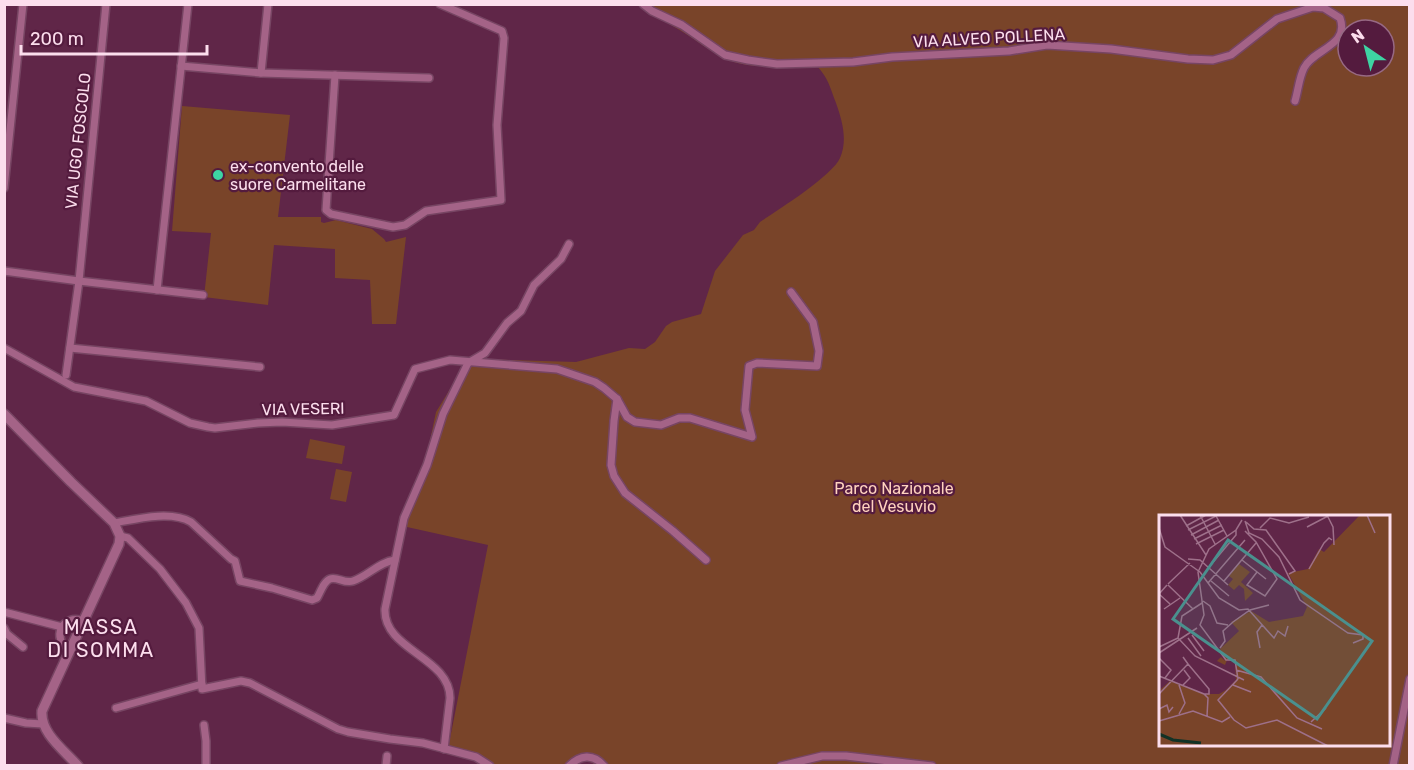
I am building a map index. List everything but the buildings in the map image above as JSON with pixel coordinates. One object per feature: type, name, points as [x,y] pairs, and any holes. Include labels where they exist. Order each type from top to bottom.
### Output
[{"type":"street","points":[[4,188],[23,4]]},
{"type":"street","name":"VIA UGO FOSCOLO","points":[[66,375],[79,281],[106,4]]},
{"type":"street","points":[[157,290],[188,4]]},
{"type":"street","points":[[261,73],[268,4]]},
{"type":"street","points":[[335,75],[326,210],[331,214],[393,227],[405,225],[426,211],[501,200],[498,125],[504,38],[502,31],[440,4]]},
{"type":"street","name":"VIA ALVEO POLLENA","points":[[643,4],[652,11],[682,25],[725,55],[777,64],[853,62],[892,57],[998,52],[1047,45],[1214,60],[1231,55],[1277,19],[1313,7],[1324,8],[1340,18],[1343,25],[1341,34],[1332,44],[1308,62],[1295,101]]},
{"type":"street","points":[[181,66],[261,73],[429,78]]},
{"type":"street","points":[[444,748],[450,698],[447,682],[434,667],[394,634],[386,622],[385,609],[404,518],[427,465],[443,414],[468,363],[485,352],[507,323],[521,311],[534,285],[561,259],[569,244]]},
{"type":"street","points":[[4,271],[203,295]]},
{"type":"street","name":"VIA VESERI","points":[[4,348],[74,387],[146,400],[190,423],[215,428],[258,423],[332,424],[394,415],[415,369],[450,360],[557,369],[595,382],[604,388],[618,399],[627,417],[635,422],[661,425],[679,418],[690,418],[752,437],[745,410],[749,366],[758,363],[817,366],[819,351],[813,322],[791,292]]},
{"type":"street","points":[[70,348],[260,367]]},
{"type":"street","points":[[618,399],[611,465],[614,476],[625,493],[706,560]]},
{"type":"street","points":[[4,414],[114,523],[120,536],[119,544],[43,706],[43,724],[47,732],[78,765]]},
{"type":"street","points":[[114,523],[174,516],[185,518],[236,561],[240,581],[312,600],[317,598],[327,580],[332,578],[355,581],[382,564],[395,560]]},
{"type":"street","points":[[120,536],[130,540],[159,569],[186,603],[199,628],[202,687]]},
{"type":"street","points":[[4,612],[62,627]]},
{"type":"street","points":[[70,650],[61,643],[59,635],[62,627],[71,620],[84,621]]},
{"type":"street","points":[[4,628],[7,634],[23,647]]},
{"type":"street","points":[[1393,765],[1410,679]]},
{"type":"street","points":[[116,708],[202,687],[241,681],[250,683],[338,729],[423,743],[476,757],[490,765]]},
{"type":"street","points":[[4,718],[43,724]]},
{"type":"street","points":[[204,725],[207,765]]},
{"type":"street","points":[[386,765],[387,756]]},
{"type":"street","points":[[781,765],[822,756],[846,756],[876,762],[932,765]]},
{"type":"street","points":[[568,765],[586,757],[597,759],[604,765]]},
{"type":"green space","name":"Parco Nazionale del Vesuvio","points":[[639,5],[1409,5],[1409,765],[597,766],[586,761],[575,766],[484,765],[447,754],[488,545],[398,525],[426,459],[436,412],[458,376],[476,359],[576,362],[629,348],[645,349],[655,342],[666,326],[672,322],[701,314],[715,271],[743,235],[754,230],[760,222],[816,183],[840,158],[844,137],[840,116],[829,84],[817,66],[743,64],[715,53]]},
{"type":"green space","points":[[182,106],[290,115],[278,217],[321,217],[321,222],[324,223],[336,220],[372,229],[386,242],[406,237],[396,324],[372,324],[370,280],[335,278],[335,249],[274,245],[268,305],[204,297],[211,233],[172,231]]},
{"type":"green space","points":[[310,439],[345,446],[342,464],[306,458]]},
{"type":"green space","points":[[336,469],[352,472],[346,502],[330,499]]},
{"type":"place","name":"ex-convento delle suore Carmelitane","points":[[218,175]]},
{"type":"district","name":"MASSA DI SOMMA","points":[[101,638]]}]
